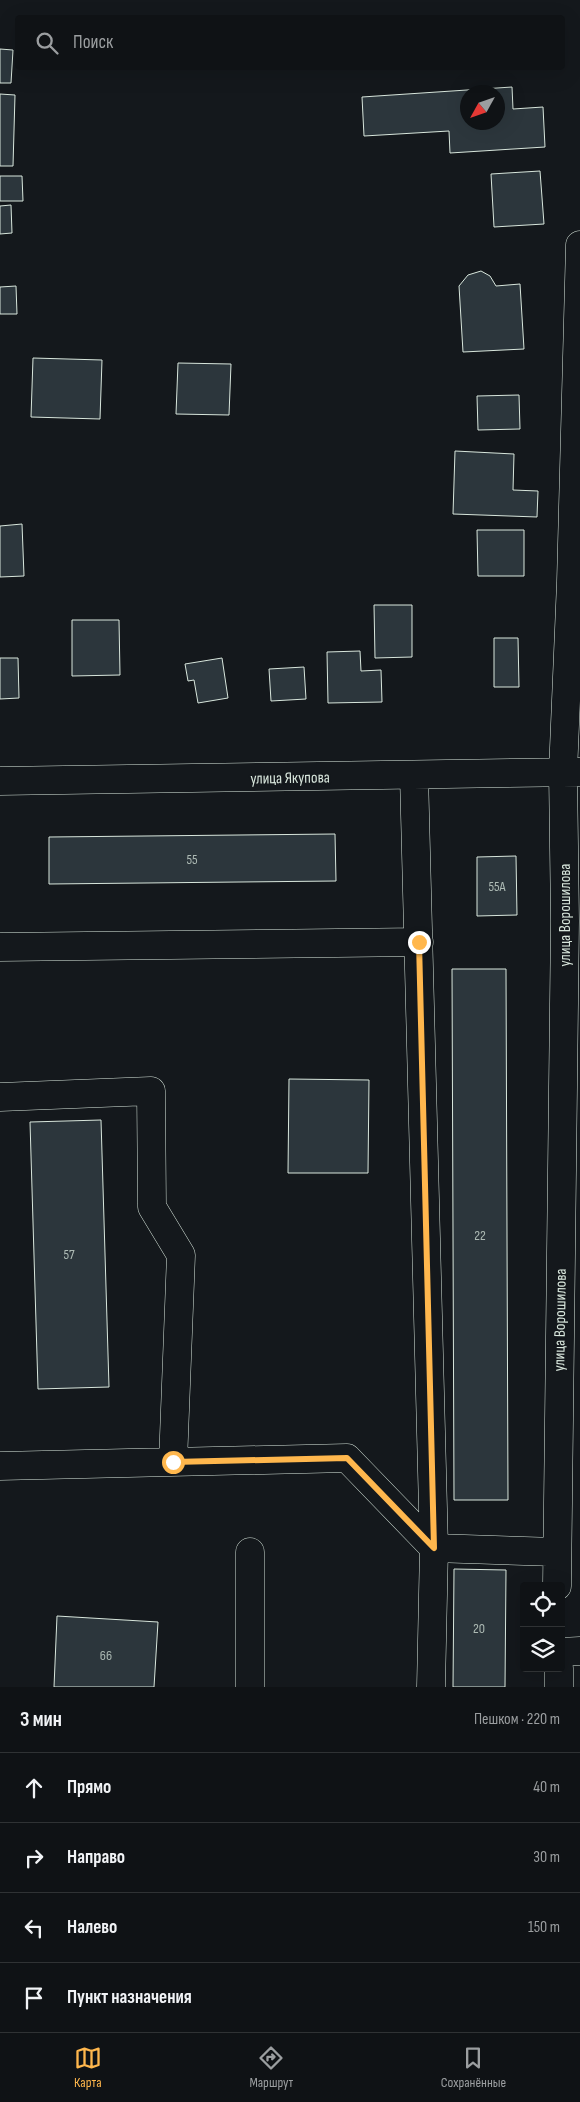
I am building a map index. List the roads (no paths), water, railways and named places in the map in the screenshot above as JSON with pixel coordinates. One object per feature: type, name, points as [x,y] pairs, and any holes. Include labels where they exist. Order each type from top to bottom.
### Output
[{"type":"street","name":"улица Ворошилова","points":[[557,1582],[556,1552],[573,921],[571,772],[580,245]]},
{"type":"street","name":"улица Якупова","points":[[0,781],[571,772]]},
{"type":"street","points":[[414,775],[434,1548],[431,1687]]},
{"type":"street","points":[[0,947],[419,942]]},
{"type":"street","points":[[0,1097],[151,1091],[152,1207],[181,1255],[173,1462]]},
{"type":"street","points":[[0,1466],[347,1458],[434,1548],[556,1552]]},
{"type":"street","points":[[250,1552],[250,1687]]},
{"type":"street","points":[[565,1652],[580,1651]]},
{"type":"street","points":[[559,1672],[559,1687]]}]
